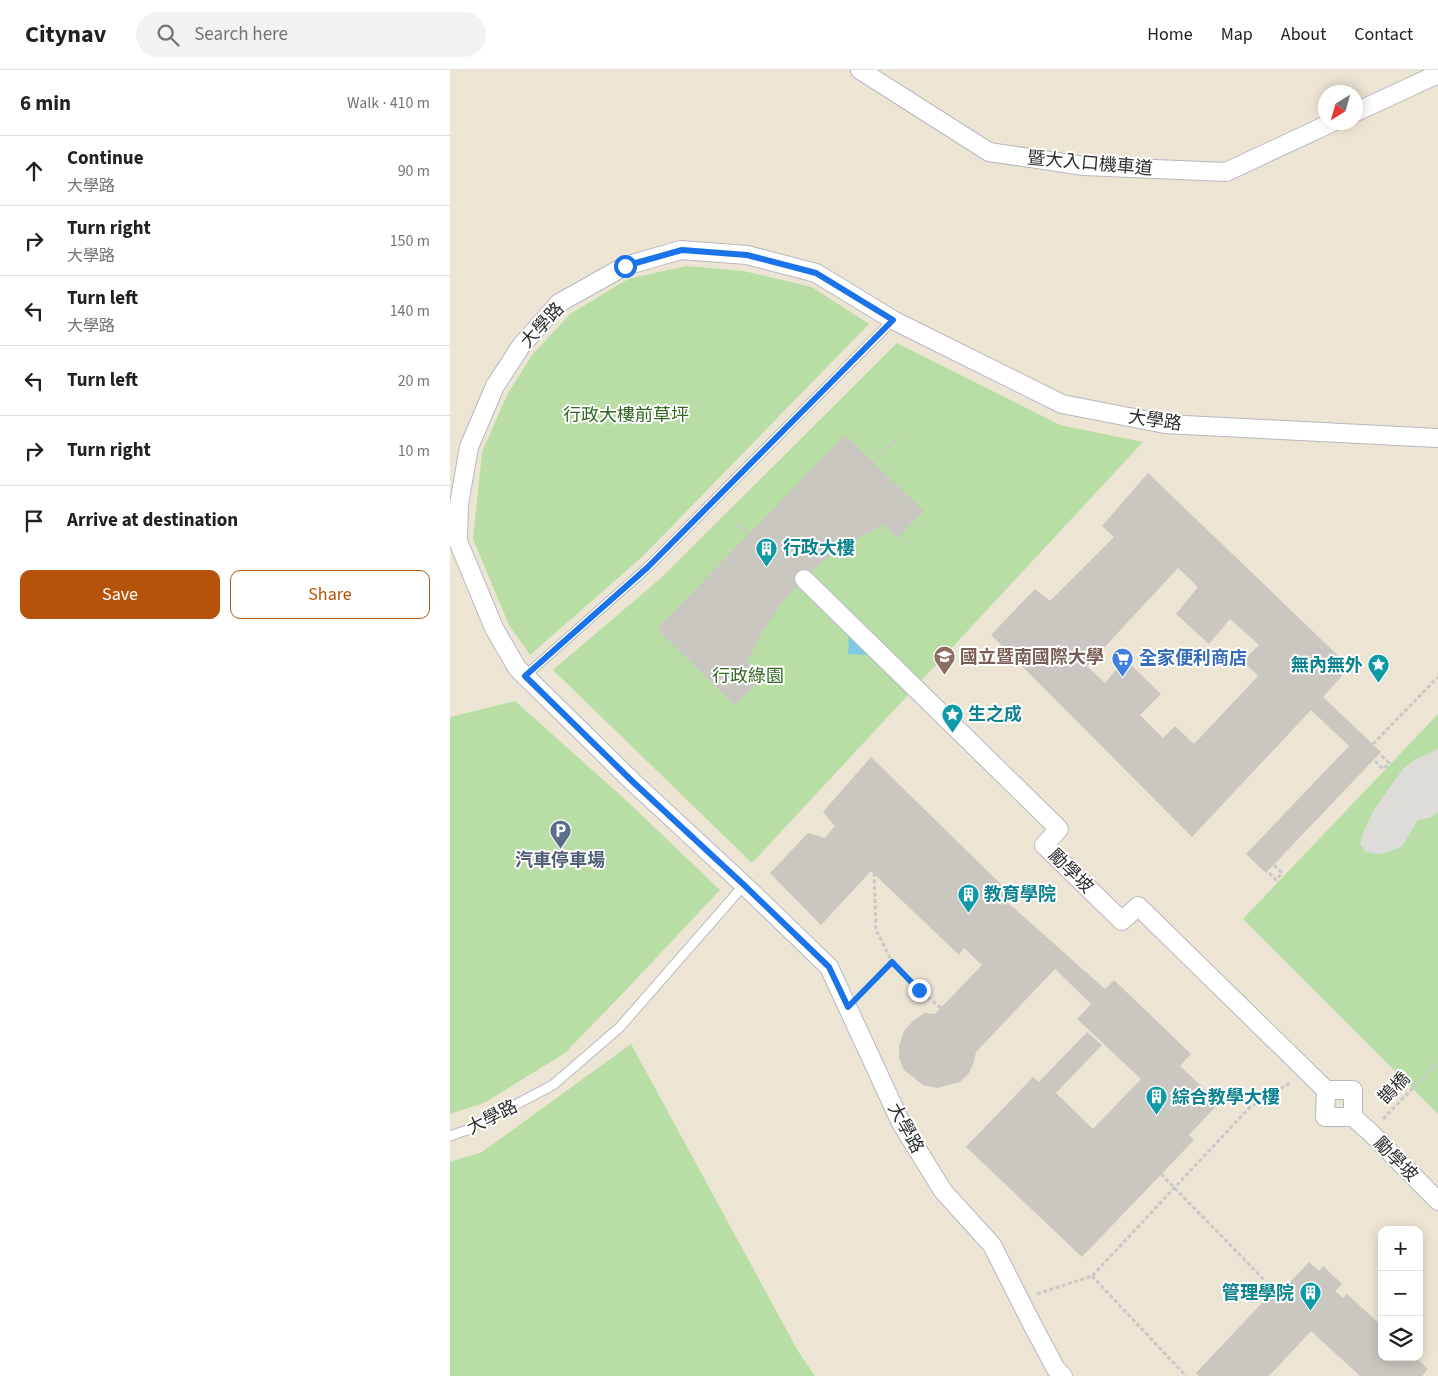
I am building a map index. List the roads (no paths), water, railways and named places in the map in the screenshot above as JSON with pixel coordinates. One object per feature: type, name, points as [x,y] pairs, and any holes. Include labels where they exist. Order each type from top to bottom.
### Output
[{"type":"street","name":"暨大入口機車道","points":[[860,70],[989,152],[1084,166],[1226,172],[1318,129]]},
{"type":"street","points":[[1363,109],[1438,74]]},
{"type":"street","name":"大學路","points":[[1063,1376],[1056,1369],[992,1245],[943,1191],[901,1123],[829,967],[633,782],[517,668],[494,628],[458,541],[459,504],[469,447],[495,386],[521,346],[559,303],[625,266],[682,250],[747,255],[816,273],[893,320],[1062,404],[1164,424],[1438,438]]},
{"type":"street","name":"勵學坡","points":[[804,579],[1059,829],[1044,845],[1122,921],[1138,906],[1326,1090]]},
{"type":"street","points":[[1326,1090],[1353,1090],[1353,1117],[1326,1117],[1326,1090]]},
{"type":"street","name":"勵學坡","points":[[1353,1117],[1438,1201]]},
{"type":"lane","points":[[525,676],[648,567],[893,320]]},
{"type":"lane","name":"大學路","points":[[450,1136],[467,1130],[553,1085],[620,1027],[744,885]]},
{"type":"water","points":[[849,632],[869,655],[848,654]]},
{"type":"place","name":"行政大樓","points":[[767,567]]},
{"type":"place","name":"國立暨南國際大學","points":[[944,676]]},
{"type":"place","name":"全家便利商店","points":[[1123,677]]},
{"type":"place","name":"無內無外","points":[[1379,684]]},
{"type":"place","name":"生之成","points":[[952,733]]},
{"type":"place","name":"汽車停車場","points":[[560,849]]},
{"type":"place","name":"教育學院","points":[[968,913]]},
{"type":"place","name":"綜合教學大樓","points":[[1156,1116]]},
{"type":"place","name":"管理學院","points":[[1310,1312]]},
{"type":"park label","name":"行政大樓前草坪","points":[[626,415]]},
{"type":"park label","name":"行政綠園","points":[[748,676]]}]
